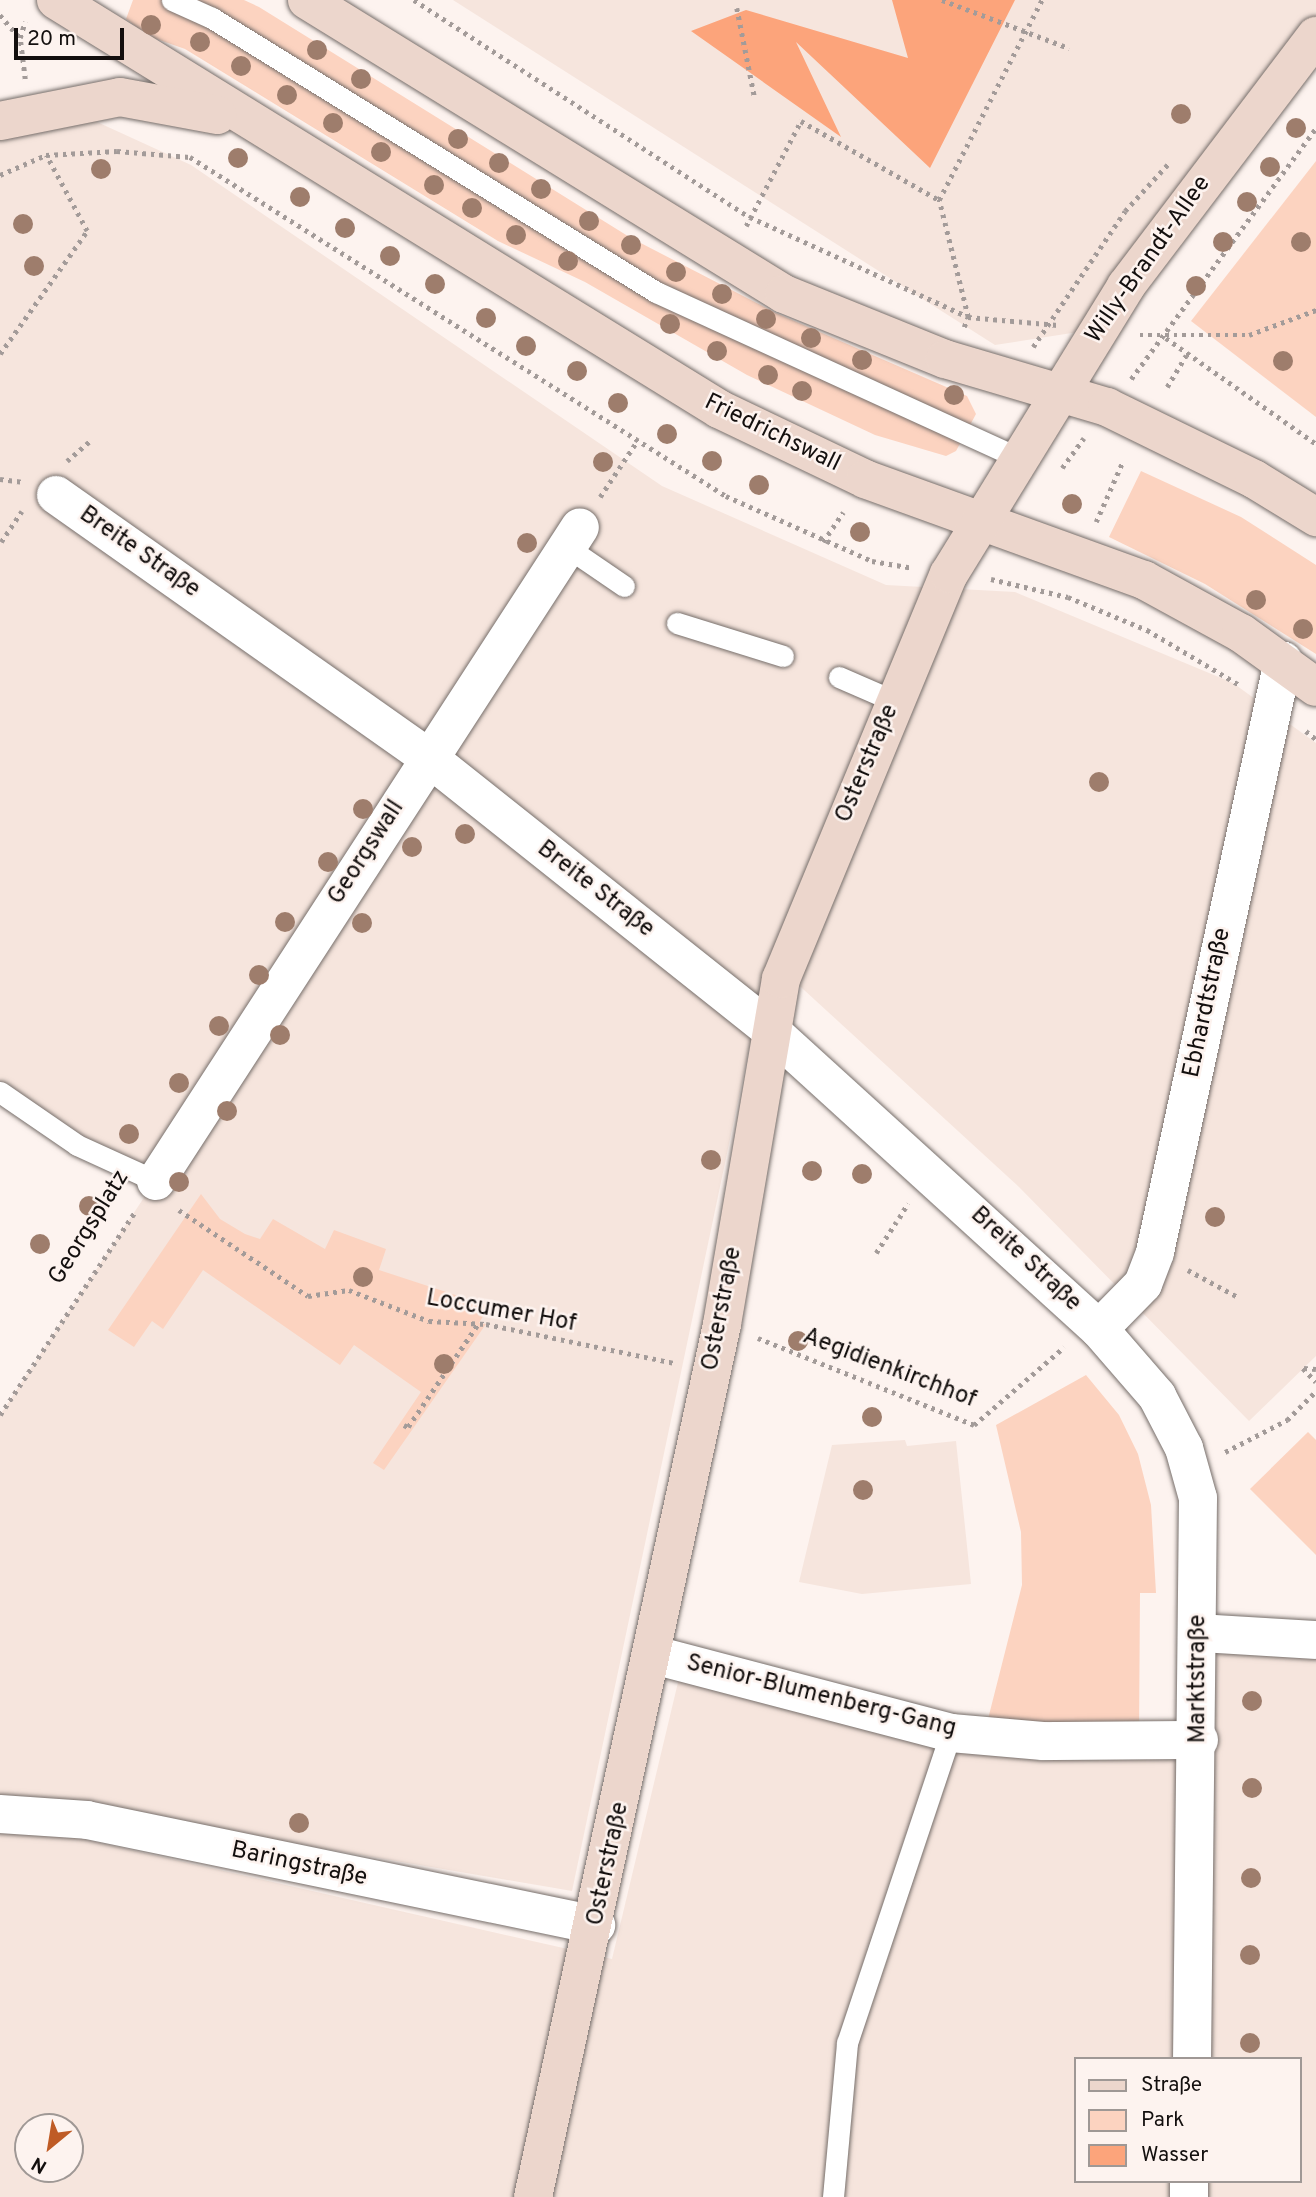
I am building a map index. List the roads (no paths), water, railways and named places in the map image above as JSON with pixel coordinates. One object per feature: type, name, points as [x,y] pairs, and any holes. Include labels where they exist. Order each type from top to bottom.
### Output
[{"type":"main road","name":"Friedrichswall","points":[[56,0],[252,127],[719,409],[865,479],[1144,580],[1283,661],[1316,687]]},
{"type":"main road","points":[[307,0],[728,265],[945,359],[1107,407],[1254,478],[1316,517]]},
{"type":"main road","name":"Willy-Brandt-Allee","points":[[1018,458],[1178,210],[1316,36]]},
{"type":"main road","points":[[0,121],[120,97],[252,127]]},
{"type":"main road","name":"Osterstraße","points":[[533,2197],[596,1925],[722,1324],[768,1028],[794,943],[949,574],[998,527],[1018,458]]},
{"type":"street","name":"Breite Straße","points":[[56,495],[429,758],[768,1028],[1100,1329]]},
{"type":"street","name":"Georgswall","points":[[156,1181],[574,537]]},
{"type":"street","name":"Ebhardtstraße","points":[[1100,1329],[1143,1284],[1156,1252],[1271,703],[1283,661]]},
{"type":"street","name":"Marktstraße","points":[[1100,1329],[1157,1396],[1184,1448],[1198,1498],[1199,1740],[1192,2057]]},
{"type":"street","points":[[1200,1633],[1316,1640]]},
{"type":"street","name":"Senior-Blumenberg-Gang","points":[[654,1655],[951,1733],[1043,1741],[1199,1740]]},
{"type":"street","name":"Baringstraße","points":[[0,1814],[87,1820],[596,1925]]},
{"type":"lane","points":[[172,0],[212,18],[656,292],[1018,458]]},
{"type":"lane","points":[[574,537],[624,586]]},
{"type":"lane","points":[[677,623],[783,656]]},
{"type":"lane","points":[[839,677],[894,701]]},
{"type":"lane","name":"Georgsplatz","points":[[0,1092],[77,1145],[156,1181]]},
{"type":"lane","points":[[833,2197],[847,2043],[951,1733]]},
{"type":"water","points":[[892,0],[1015,0],[930,168],[796,42],[841,137],[691,31],[746,10],[908,58]]}]
